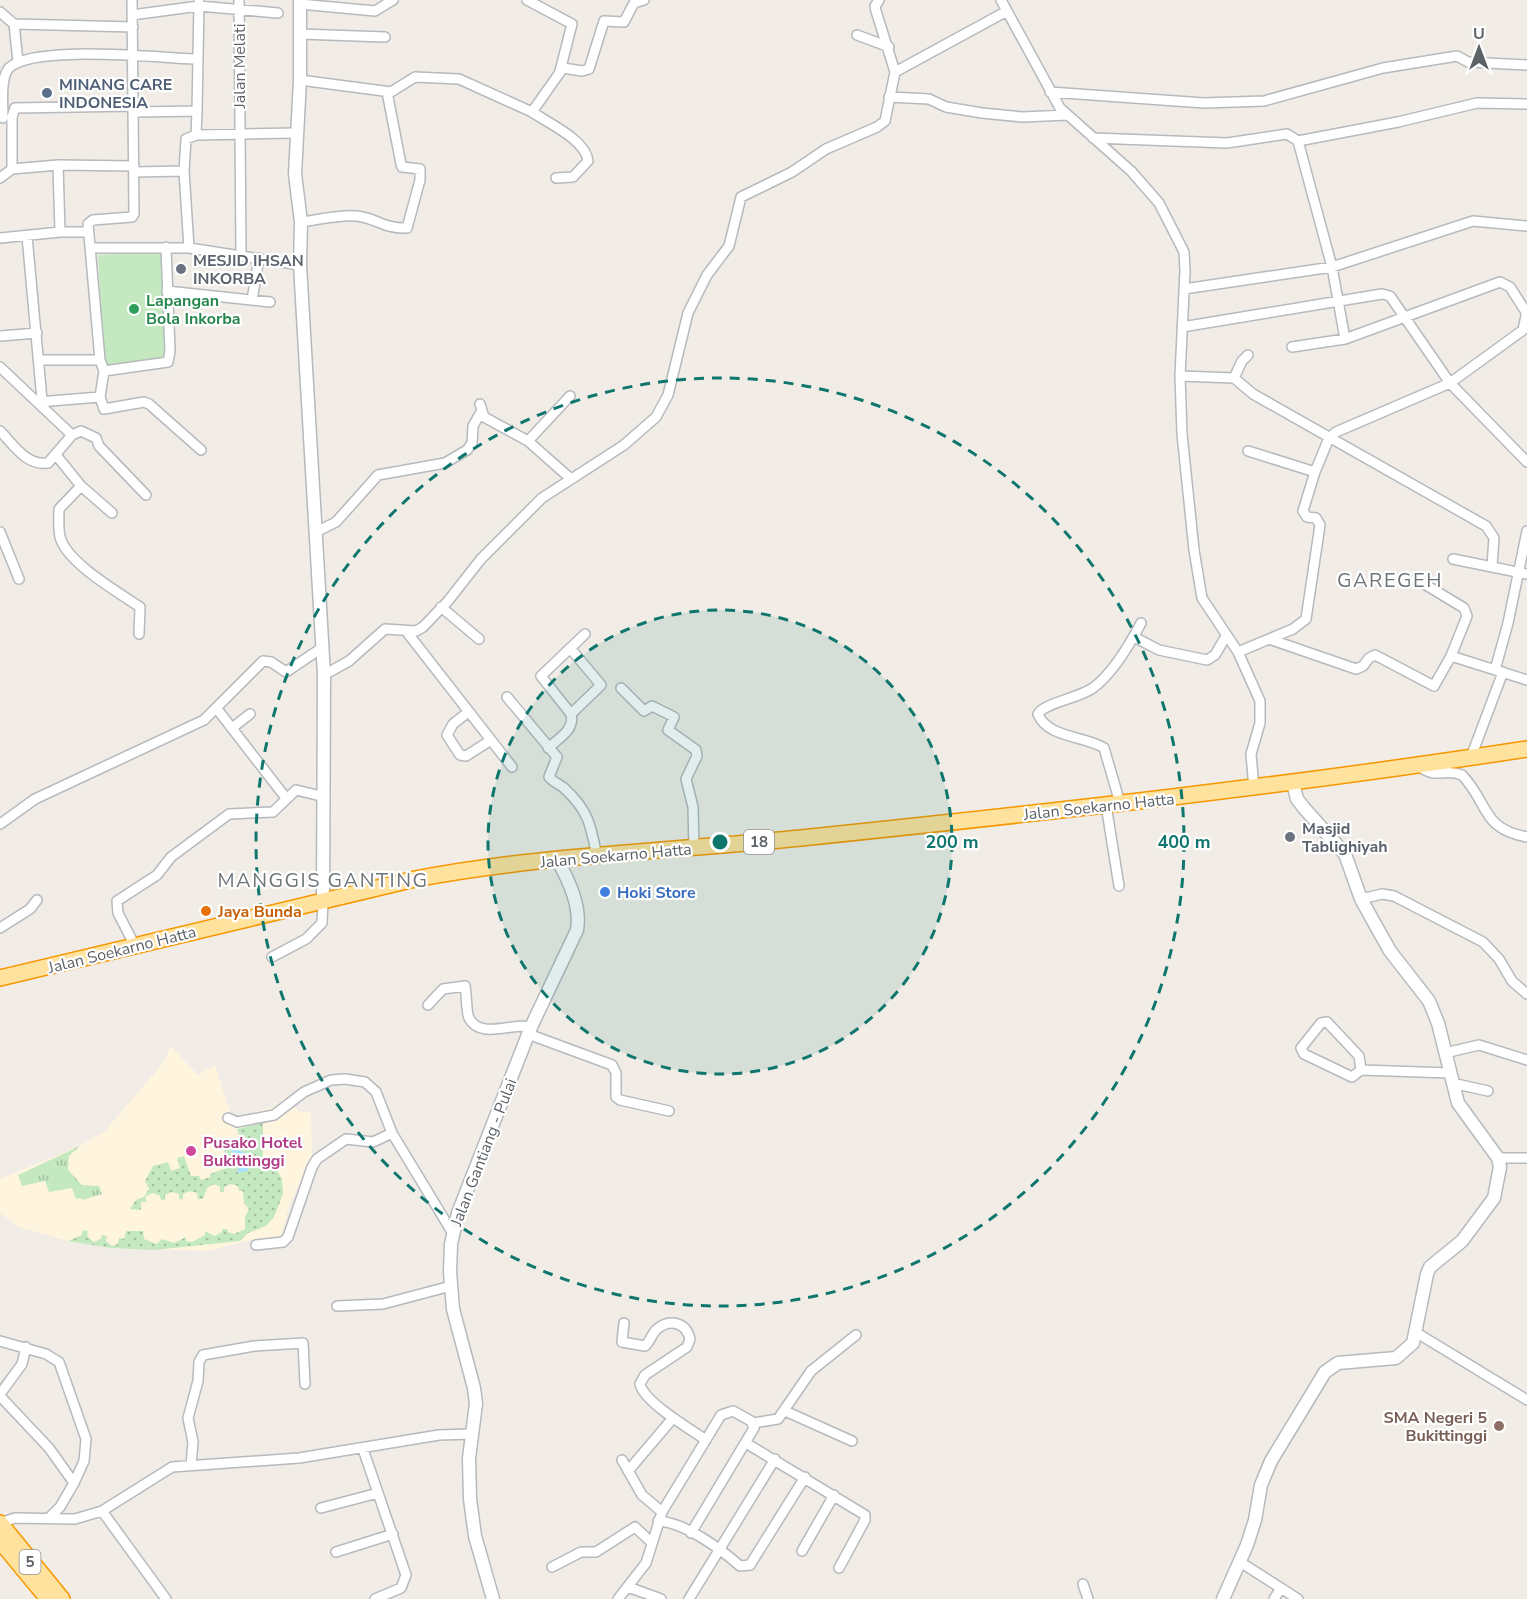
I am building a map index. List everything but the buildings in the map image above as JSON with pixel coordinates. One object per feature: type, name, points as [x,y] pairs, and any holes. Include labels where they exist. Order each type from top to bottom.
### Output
[{"type":"highway","name":"Jalan Soekarno Hatta","points":[[0,978],[456,871],[1254,788],[1527,749]]},
{"type":"highway","name":"5","points":[[0,1523],[62,1599]]},
{"type":"highway","name":"5","points":[[0,1541],[48,1599]]},
{"type":"street","points":[[132,0],[135,109],[133,216],[93,220],[88,224],[100,360],[104,371],[100,397],[104,409],[144,402],[149,404],[201,450]]},
{"type":"street","points":[[272,957],[306,939],[322,922],[323,902],[325,796],[323,647],[300,265],[301,222],[295,174],[295,133],[300,80],[300,2],[375,11],[393,0]]},
{"type":"street","points":[[527,0],[572,24],[560,71],[532,112]]},
{"type":"street","points":[[560,71],[566,67],[582,71],[589,69],[604,21],[624,22],[634,3],[644,0]]},
{"type":"street","points":[[324,675],[349,661],[385,629],[416,632],[441,607],[499,540],[542,498],[624,445],[663,408],[688,313],[706,275],[726,253],[741,197],[792,172],[826,149],[877,127],[885,121],[895,72],[876,11],[875,6],[879,0]]},
{"type":"street","points":[[1001,0],[1050,92],[1067,115],[1131,171],[1159,203],[1184,252],[1180,376],[1182,434],[1199,580],[1202,598],[1238,652],[1260,701],[1261,711],[1251,754],[1254,788]]},
{"type":"street","points":[[132,15],[199,3],[239,4],[278,14]]},
{"type":"street","points":[[196,135],[199,3]]},
{"type":"street","name":"Jalan Melati","points":[[239,4],[241,255]]},
{"type":"street","points":[[895,72],[1007,11]]},
{"type":"street","points":[[0,12],[14,24],[133,27]]},
{"type":"street","points":[[14,24],[18,62]]},
{"type":"street","points":[[300,34],[385,37]]},
{"type":"street","points":[[857,35],[889,47]]},
{"type":"street","points":[[12,169],[5,117],[3,78],[8,69],[18,62],[50,54],[197,59]]},
{"type":"street","points":[[1050,92],[1182,102],[1246,102],[1290,95],[1383,68],[1457,56],[1473,63],[1527,65]]},
{"type":"street","points":[[300,80],[387,92],[395,91],[415,77],[459,79],[532,112],[573,140],[587,155],[588,161],[573,177],[556,178]]},
{"type":"street","points":[[301,222],[352,215],[366,217],[388,228],[407,228],[420,180],[420,169],[401,164],[387,92]]},
{"type":"street","points":[[890,97],[929,99],[946,106],[992,114],[1022,117],[1067,115]]},
{"type":"street","points":[[1298,141],[1398,122],[1478,103],[1527,104]]},
{"type":"street","points":[[5,117],[18,108],[197,111]]},
{"type":"street","points":[[189,248],[184,171],[185,142],[196,135],[295,133]]},
{"type":"street","points":[[1092,138],[1227,143],[1287,134],[1298,141],[1332,267],[1345,339]]},
{"type":"street","points":[[58,165],[60,232]]},
{"type":"street","points":[[0,178],[12,169],[58,165],[184,171]]},
{"type":"street","points":[[1184,289],[1332,267],[1473,221],[1527,226]]},
{"type":"street","points":[[0,238],[60,232],[88,232]]},
{"type":"street","points":[[27,236],[39,360],[39,402]]},
{"type":"street","points":[[104,371],[168,362],[171,351],[166,247]]},
{"type":"street","points":[[90,248],[189,248],[300,265]]},
{"type":"street","points":[[252,300],[259,258]]},
{"type":"street","points":[[1238,652],[1299,626],[1308,614],[1320,525],[1316,518],[1307,517],[1303,511],[1329,438],[1346,428],[1450,383],[1526,328],[1527,311],[1510,286],[1500,282],[1345,339],[1292,347]]},
{"type":"street","points":[[167,291],[270,302]]},
{"type":"street","points":[[1182,327],[1386,295],[1394,299],[1450,383],[1527,462]]},
{"type":"street","points":[[0,336],[37,333]]},
{"type":"street","points":[[1234,378],[1242,361],[1248,355]]},
{"type":"street","points":[[39,360],[100,360]]},
{"type":"street","points":[[0,367],[72,435]]},
{"type":"street","points":[[1180,376],[1234,378],[1253,394],[1486,526],[1494,538],[1492,566]]},
{"type":"street","points":[[528,441],[570,396]]},
{"type":"street","points":[[39,402],[100,397]]},
{"type":"street","points":[[316,532],[336,522],[378,475],[445,463],[467,450],[472,442],[473,426],[480,408],[484,417],[528,441],[571,479]]},
{"type":"street","points":[[0,431],[27,459],[36,464],[48,463],[72,435],[81,431],[96,438],[99,446],[146,495]]},
{"type":"street","points":[[1248,451],[1315,472]]},
{"type":"street","points":[[56,455],[81,486],[112,513]]},
{"type":"street","points":[[81,486],[59,509],[61,538],[69,552],[97,579],[140,607],[139,634]]},
{"type":"street","points":[[1471,758],[1499,671],[1508,623],[1522,573],[1527,531]]},
{"type":"street","points":[[0,532],[19,579]]},
{"type":"street","points":[[1453,559],[1522,573]]},
{"type":"street","points":[[1269,639],[1356,669],[1375,655],[1434,686],[1467,621],[1466,612],[1416,579]]},
{"type":"street","points":[[441,607],[479,639]]},
{"type":"street","points":[[1119,886],[1108,754],[1104,748],[1054,730],[1043,723],[1038,714],[1045,707],[1073,699],[1093,688],[1106,676],[1134,638],[1141,624]]},
{"type":"street","points":[[406,631],[512,767]]},
{"type":"street","points":[[548,748],[571,727],[571,714],[541,676],[585,634]]},
{"type":"street","points":[[1134,638],[1159,650],[1207,660],[1215,656],[1226,636]]},
{"type":"street","points":[[0,824],[35,799],[204,720],[263,662],[271,662],[286,672],[323,647]]},
{"type":"street","points":[[570,648],[601,685],[571,714]]},
{"type":"street","points":[[1451,656],[1527,680]]},
{"type":"street","points":[[621,688],[644,711],[652,706],[671,714],[674,717],[668,730],[696,750],[697,756],[686,779],[693,807],[694,848]]},
{"type":"street","points":[[507,697],[558,761],[549,772],[549,777],[562,786],[586,812],[591,822],[597,857]]},
{"type":"street","points":[[217,709],[286,798]]},
{"type":"street","points":[[467,712],[453,724],[447,735],[460,755],[466,756],[491,740]]},
{"type":"street","points":[[232,728],[250,714]]},
{"type":"street","points":[[1417,765],[1428,773],[1451,772],[1462,775],[1495,824],[1507,832],[1527,837]]},
{"type":"street","points":[[1223,1599],[1240,1562],[1255,1520],[1261,1485],[1268,1467],[1325,1372],[1332,1366],[1344,1362],[1396,1358],[1413,1343],[1430,1267],[1462,1241],[1494,1198],[1499,1179],[1498,1158],[1458,1104],[1438,1023],[1429,1001],[1390,951],[1362,899],[1345,854],[1297,799],[1293,783]]},
{"type":"street","points":[[135,946],[118,913],[117,905],[120,898],[157,875],[171,857],[229,814],[273,812],[296,790],[325,796]]},
{"type":"street","name":"Jalan Gantiang - Pulai","points":[[493,1599],[475,1536],[471,1508],[471,1434],[476,1404],[474,1388],[461,1345],[451,1286],[450,1257],[453,1232],[529,1031],[579,922],[572,890],[558,861]]},
{"type":"street","points":[[1362,899],[1382,894],[1394,896],[1482,942],[1499,959],[1512,981],[1527,994]]},
{"type":"street","points":[[0,928],[30,909],[37,900]]},
{"type":"street","points":[[428,1005],[443,989],[465,986],[469,1000],[468,1017],[474,1025],[485,1029],[515,1025],[612,1065],[616,1073],[616,1097],[620,1100],[669,1111]]},
{"type":"street","points":[[1327,1022],[1359,1056],[1362,1070],[1355,1077],[1349,1076],[1304,1054],[1301,1048],[1321,1023],[1327,1022]]},
{"type":"street","points":[[1445,1053],[1479,1046],[1527,1060]]},
{"type":"street","points":[[1362,1070],[1451,1078],[1488,1091]]},
{"type":"street","points":[[228,1119],[237,1122],[274,1114],[315,1085],[331,1080],[358,1080],[376,1092],[392,1133],[453,1232]]},
{"type":"street","points":[[256,1245],[283,1242],[288,1238],[312,1167],[317,1159],[346,1138],[373,1142],[392,1133]]},
{"type":"street","points":[[1498,1158],[1527,1158]]},
{"type":"street","points":[[337,1306],[383,1304],[451,1286]]},
{"type":"street","points":[[624,1323],[621,1340],[626,1344],[647,1346],[654,1332],[666,1324],[677,1323],[689,1333],[687,1347],[641,1379],[641,1389],[673,1418],[706,1440]]},
{"type":"street","points":[[1417,1333],[1527,1400]]},
{"type":"street","points":[[618,1599],[646,1563],[660,1516],[725,1412],[734,1411],[753,1423],[774,1422],[785,1411],[811,1371],[856,1335]]},
{"type":"street","points":[[0,1341],[53,1357],[62,1367],[86,1439],[84,1461],[74,1483],[60,1507],[48,1519]]},
{"type":"street","points":[[191,1466],[193,1443],[188,1418],[198,1380],[199,1362],[203,1355],[254,1346],[303,1343],[305,1384]]},
{"type":"street","points":[[26,1347],[22,1364],[0,1395],[49,1448],[74,1483]]},
{"type":"street","points":[[785,1411],[852,1441]]},
{"type":"street","points":[[628,1471],[673,1418]]},
{"type":"street","points":[[691,1533],[746,1443],[754,1428],[753,1423]]},
{"type":"street","points":[[0,1523],[15,1518],[75,1519],[102,1511],[164,1470],[299,1458],[439,1435],[471,1434]]},
{"type":"street","points":[[746,1443],[865,1515],[865,1520],[839,1568]]},
{"type":"street","points":[[363,1449],[393,1534],[406,1580],[400,1588],[375,1599]]},
{"type":"street","points":[[689,1599],[775,1459]]},
{"type":"street","points":[[622,1460],[642,1495],[660,1516],[720,1547],[740,1566],[750,1564],[805,1477]]},
{"type":"street","points":[[321,1508],[378,1493]]},
{"type":"street","points":[[802,1551],[834,1495]]},
{"type":"street","points":[[102,1511],[166,1599]]},
{"type":"street","points":[[552,1567],[581,1552],[596,1552],[635,1527],[652,1543]]},
{"type":"street","points":[[336,1552],[393,1534]]},
{"type":"street","points":[[1240,1562],[1298,1599]]},
{"type":"street","points":[[1083,1584],[1088,1599]]},
{"type":"street","points":[[628,1587],[661,1599]]},
{"type":"street","points":[[1274,1599],[1281,1588]]},
{"type":"shaded area","name":"Pusako Hotel Bukittinggi","points":[[170,1046],[198,1075],[215,1065],[232,1119],[274,1107],[288,1095],[299,1112],[311,1112],[312,1155],[289,1206],[280,1239],[255,1239],[208,1251],[111,1248],[68,1241],[19,1227],[0,1213],[0,1179],[80,1146],[105,1131],[166,1059]]},
{"type":"green space","name":"Lapangan Bola Inkorba","points":[[163,252],[170,363],[104,367],[98,255]]},
{"type":"green space","points":[[263,1123],[263,1167],[275,1167],[282,1179],[283,1194],[274,1217],[266,1226],[248,1233],[240,1241],[154,1250],[111,1248],[68,1241],[82,1235],[83,1230],[88,1231],[87,1236],[94,1242],[101,1239],[102,1235],[107,1236],[106,1241],[112,1246],[118,1244],[119,1238],[124,1239],[126,1231],[143,1231],[144,1239],[156,1244],[162,1239],[174,1243],[186,1237],[186,1241],[192,1242],[205,1235],[205,1231],[215,1236],[222,1232],[222,1229],[227,1229],[228,1232],[234,1234],[245,1229],[245,1217],[249,1209],[244,1203],[243,1191],[239,1191],[238,1186],[231,1184],[224,1187],[224,1192],[220,1192],[220,1187],[214,1184],[207,1188],[203,1199],[198,1199],[197,1193],[190,1191],[183,1194],[183,1199],[179,1199],[179,1194],[172,1192],[165,1195],[165,1200],[161,1200],[160,1196],[153,1193],[146,1196],[146,1202],[141,1202],[141,1210],[130,1209],[136,1200],[144,1197],[149,1189],[145,1181],[153,1166],[168,1162],[171,1171],[180,1168],[177,1158],[184,1156],[191,1176],[199,1176],[201,1180],[210,1177],[210,1174],[229,1167],[222,1144],[240,1138],[237,1129]]},
{"type":"green space","points":[[80,1146],[69,1156],[68,1170],[82,1185],[99,1186],[102,1194],[82,1200],[81,1198],[76,1199],[72,1188],[49,1192],[45,1181],[22,1186],[18,1175]]},
{"type":"water","points":[[228,1144],[254,1158],[247,1171],[237,1173],[242,1160],[234,1159],[232,1151],[226,1146]]},
{"type":"place","name":"MINANG CARE INDONESIA","points":[[47,93]]},
{"type":"place","name":"MESJID IHSAN INKORBA","points":[[181,269]]},
{"type":"place","name":"Lapangan Bola Inkorba","points":[[134,309]]},
{"type":"place","name":"Masjid Tablighiyah","points":[[1290,837]]},
{"type":"place","name":"Hoki Store","points":[[605,892]]},
{"type":"place","name":"Jaya Bunda","points":[[206,911]]},
{"type":"place","name":"Pusako Hotel Bukittinggi","points":[[191,1151]]},
{"type":"place","name":"SMA Negeri 5 Bukittinggi","points":[[1499,1426]]},
{"type":"district","name":"GAREGEH","points":[[1390,580]]},
{"type":"district","name":"MANGGIS GANTING","points":[[323,880]]}]
